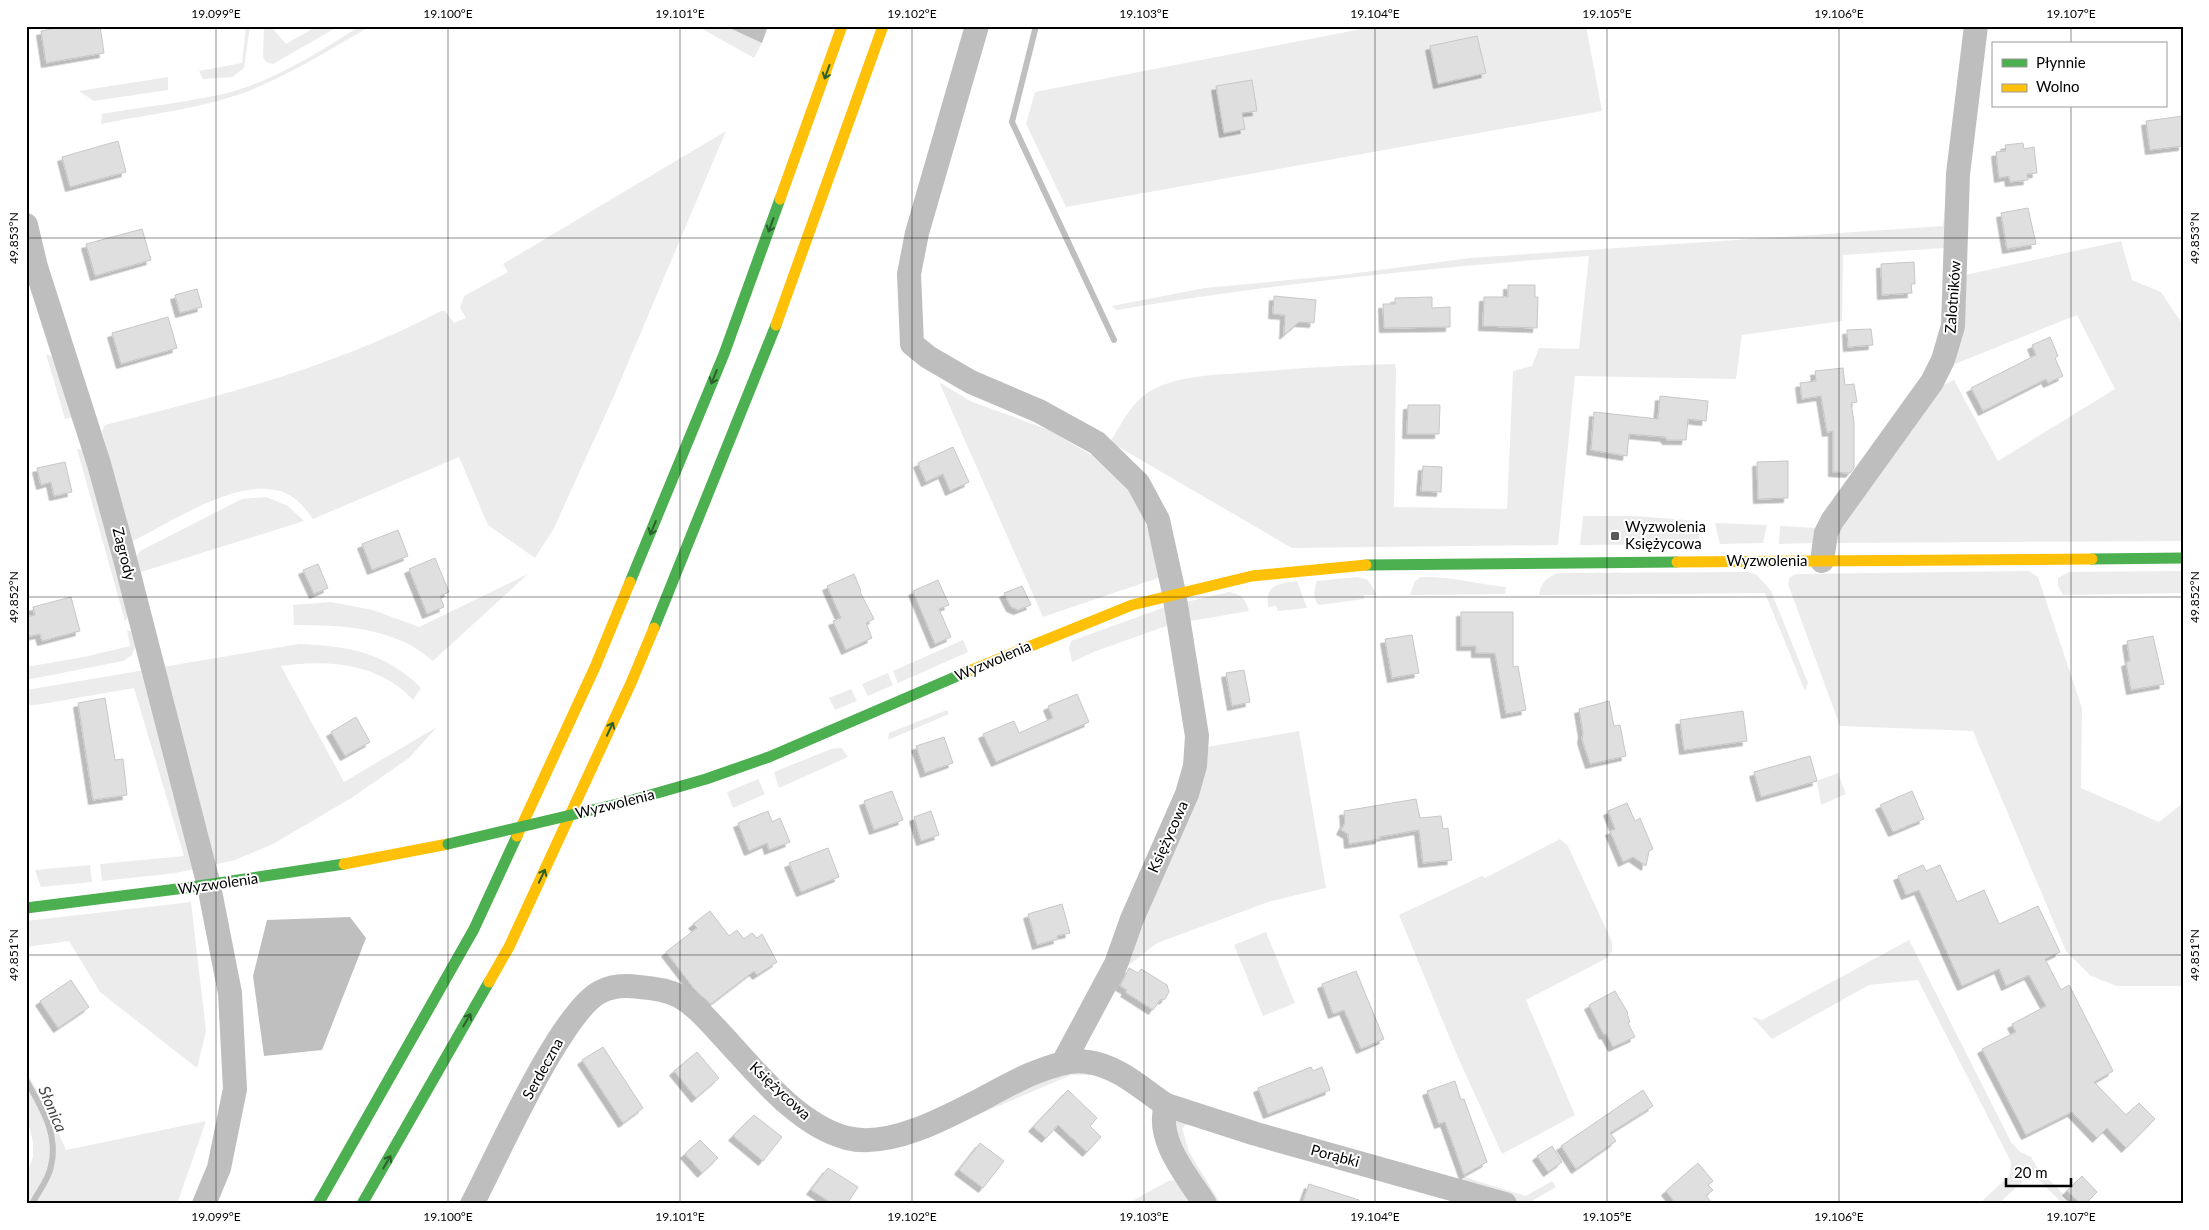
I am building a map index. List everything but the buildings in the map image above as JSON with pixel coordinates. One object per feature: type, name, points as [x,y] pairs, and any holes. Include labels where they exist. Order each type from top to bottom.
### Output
[{"type":"main road","points":[[318,1204],[474,929],[595,667],[724,354],[842,26]]},
{"type":"main road","points":[[362,1204],[509,947],[631,683],[760,368],[872,60],[882,26]]},
{"type":"main road","name":"Wyzwolenia","points":[[26,908],[209,886],[357,863],[448,844],[626,802],[706,779],[770,757],[1087,621],[1174,593],[1279,572],[1356,565],[2183,558]]},
{"type":"street","points":[[978,26],[917,233],[908,274],[912,344],[928,357],[971,382],[1040,411],[1097,443],[1138,483],[1158,520],[1174,593]]},
{"type":"street","name":"Zalotników","points":[[1822,561],[1826,533],[1832,522],[1932,382],[1949,343],[1953,326],[1958,174],[1976,26]]},
{"type":"street","name":"Zagrody","points":[[26,226],[36,267],[99,464],[124,555],[209,886],[230,993],[235,1088],[220,1168],[204,1204]]},
{"type":"street","name":"Księżycowa","points":[[1063,1063],[1116,964],[1132,919],[1187,794],[1195,766],[1197,736],[1174,593]]},
{"type":"street","name":"Serdeczna","points":[[472,1204],[555,1044],[574,1016],[599,992],[622,985],[654,988]]},
{"type":"street","name":"Księżycowa","points":[[654,988],[678,996],[698,1010],[787,1102],[808,1119],[836,1135],[850,1139],[879,1140],[914,1130],[1024,1077],[1063,1063],[1076,1061],[1103,1065],[1130,1079],[1166,1105]]},
{"type":"street","points":[[1166,1105],[1163,1115],[1164,1126],[1171,1147],[1205,1204]]},
{"type":"street","name":"Porąbki","points":[[1166,1105],[1256,1134],[1505,1204]]},
{"type":"shaded area","points":[[246,26],[250,26],[244,68],[232,77],[203,79],[199,71],[242,63]]},
{"type":"shaded area","points":[[264,26],[273,26],[273,29],[286,44],[317,26],[339,26],[273,64],[266,62],[263,57]]},
{"type":"shaded area","points":[[360,26],[371,26],[294,70],[246,92],[193,107],[101,124],[102,114],[219,95],[238,90],[275,75],[310,57]]},
{"type":"shaded area","points":[[697,26],[725,26],[762,43],[754,58]]},
{"type":"shaded area","points":[[725,26],[768,26],[762,43]]},
{"type":"shaded area","points":[[1377,26],[1586,26],[1602,111],[1066,207],[1026,124],[1035,92]]},
{"type":"shaded area","points":[[168,77],[168,90],[94,101],[79,91]]},
{"type":"shaded area","points":[[726,131],[614,396],[554,528],[535,558],[488,525],[459,457],[313,519],[300,504],[285,493],[267,489],[248,490],[206,503],[131,542],[102,431],[105,425],[192,403],[319,364],[401,331],[441,311],[445,311],[454,323],[466,318],[460,308],[464,296],[508,272],[503,264]]},
{"type":"shaded area","points":[[1950,152],[1944,248],[1843,255],[1842,321],[1742,335],[1736,379],[1575,376],[1558,545],[1292,548],[1110,442],[1129,411],[1138,401],[1154,389],[1167,383],[1211,375],[1395,364],[1394,507],[1507,509],[1513,371],[1532,366],[1539,348],[1579,349],[1589,256],[1470,265],[1352,277],[1116,310],[1112,306],[1205,288],[1342,275],[1470,258],[1943,226]]},
{"type":"shaded area","points":[[2121,241],[2132,280],[2161,292],[2183,325],[2183,541],[1833,543],[1835,531],[1937,388],[1954,380],[1998,461],[2115,389],[2077,315],[1955,364],[1965,275]]},
{"type":"shaded area","points":[[46,354],[53,357],[73,417],[65,419]]},
{"type":"shaded area","points":[[939,382],[970,401],[1049,430],[1093,456],[1128,487],[1143,514],[1161,577],[1043,617]]},
{"type":"shaded area","points":[[77,449],[85,450],[128,616],[125,621]]},
{"type":"shaded area","points":[[266,497],[288,506],[304,521],[141,572],[136,558],[140,551],[242,499]]},
{"type":"shaded area","points":[[1583,516],[1634,516],[1699,521],[1699,540],[1695,544],[1580,545]]},
{"type":"shaded area","points":[[1715,523],[1767,525],[1763,543],[1720,544]]},
{"type":"shaded area","points":[[1780,526],[1816,528],[1815,543],[1779,544]]},
{"type":"shaded area","points":[[2029,571],[2038,577],[2082,708],[2081,788],[2159,822],[2183,803],[2183,986],[2117,986],[2091,976],[2066,951],[1973,731],[1840,726],[1788,584],[1790,577],[1797,574]]},
{"type":"shaded area","points":[[2183,571],[2183,593],[2063,595],[2058,586],[2058,578],[2069,572]]},
{"type":"shaded area","points":[[1748,572],[1757,575],[1771,591],[1808,683],[1805,691],[1765,593],[1539,595],[1545,581],[1558,573]]},
{"type":"shaded area","points":[[528,574],[433,661],[408,644],[377,633],[336,626],[294,625],[293,605],[331,602],[373,610],[419,627]]},
{"type":"shaded area","points":[[1358,577],[1368,580],[1377,595],[1364,595],[1364,599],[1319,605],[1315,600],[1314,594],[1317,581]]},
{"type":"shaded area","points":[[1421,577],[1454,579],[1506,587],[1505,594],[1410,595],[1415,581]]},
{"type":"shaded area","points":[[1297,581],[1307,608],[1278,611],[1276,606],[1268,607],[1269,594],[1274,586]]},
{"type":"shaded area","points":[[1229,592],[1237,594],[1242,598],[1249,611],[1185,622],[1182,603]]},
{"type":"shaded area","points":[[1168,606],[1175,623],[1096,651],[1072,662],[1069,648],[1071,641]]},
{"type":"shaded area","points":[[127,630],[133,632],[137,643],[132,655],[123,661],[26,680],[26,667],[84,657],[130,646]]},
{"type":"shaded area","points":[[963,640],[968,652],[898,683],[893,671]]},
{"type":"shaded area","points":[[299,644],[350,649],[365,653],[394,666],[421,688],[413,700],[385,678],[352,666],[316,663],[281,666],[344,782],[437,727],[409,758],[353,797],[273,844],[235,860],[176,873],[102,881],[100,864],[184,856],[134,688],[36,705],[26,705],[26,690]]},
{"type":"shaded area","points":[[888,673],[893,685],[868,696],[862,684]]},
{"type":"shaded area","points":[[851,689],[857,701],[835,710],[829,698]]},
{"type":"shaded area","points":[[947,710],[949,714],[888,740],[889,733]]},
{"type":"shaded area","points":[[1299,731],[1326,888],[1271,901],[1157,943],[1125,968],[1207,747]]},
{"type":"shaded area","points":[[842,748],[848,757],[779,788],[774,772],[831,749]]},
{"type":"shaded area","points":[[1838,773],[1846,794],[1821,805],[1817,781]]},
{"type":"shaded area","points":[[758,779],[765,794],[733,808],[727,792]]},
{"type":"shaded area","points":[[1560,839],[1568,846],[1612,942],[1612,951],[1607,958],[1526,1000],[1575,1115],[1502,1154],[1456,1053],[1399,915],[1482,876],[1485,878]]},
{"type":"shaded area","points":[[90,865],[92,882],[41,887],[35,870]]},
{"type":"shaded area","points":[[191,902],[206,1031],[197,1068],[100,992],[69,941],[26,947],[26,921]]},
{"type":"shaded area","points":[[350,917],[366,938],[322,1050],[264,1056],[253,976],[267,920]]},
{"type":"shaded area","points":[[1266,932],[1295,1003],[1263,1016],[1234,945]]},
{"type":"shaded area","points":[[1909,940],[2011,1142],[2019,1151],[2031,1157],[2037,1167],[2073,1204],[2063,1204],[2032,1173],[1998,1204],[1979,1204],[2010,1175],[2011,1162],[1918,980],[1869,985],[1772,1039],[1752,1017],[1762,1020]]},
{"type":"shaded area","points":[[1071,1070],[1096,1075],[1071,1075],[959,1123],[991,1102]]},
{"type":"shaded area","points":[[26,1072],[45,1103],[66,1150],[206,1121],[177,1204],[26,1204],[26,1177],[33,1157],[33,1142],[26,1114]]},
{"type":"shaded area","points":[[1180,1119],[1188,1123],[1182,1128],[1189,1152],[1221,1204],[1211,1204],[1186,1167],[1174,1123]]},
{"type":"shaded area","points":[[1464,1177],[1526,1196],[1552,1181],[1556,1187],[1532,1201],[1522,1203],[1435,1179],[1457,1180]]},
{"type":"shaded area","points":[[1175,1180],[1197,1204],[1127,1204],[1168,1181]]},
{"type":"waterway","points":[[1036,26],[1012,122],[1114,340]]},
{"type":"waterway","name":"Słonica","points":[[26,1080],[47,1121],[53,1143],[50,1171],[32,1204]]},
{"type":"traffic: fast","points":[[630,582],[724,354],[780,199]]},
{"type":"traffic: fast","points":[[654,628],[776,325]]},
{"type":"traffic: fast","points":[[2092,559],[2183,558]]},
{"type":"traffic: fast","points":[[1366,565],[1677,562]]},
{"type":"traffic: fast","points":[[626,802],[706,779],[769,757],[969,671]]},
{"type":"traffic: fast","points":[[448,844],[626,802]]},
{"type":"traffic: fast","points":[[318,1204],[474,929],[517,836]]},
{"type":"traffic: fast","points":[[26,908],[185,888],[344,864]]},
{"type":"traffic: fast","points":[[362,1204],[489,982]]},
{"type":"traffic: slow","points":[[780,199],[842,26]]},
{"type":"traffic: slow","points":[[776,325],[883,26]]},
{"type":"traffic: slow","points":[[1677,562],[2092,559]]},
{"type":"traffic: slow","points":[[969,671],[1132,605],[1252,576],[1366,565]]},
{"type":"traffic: slow","points":[[517,836],[595,667],[630,582]]},
{"type":"traffic: slow","points":[[489,982],[509,947],[631,683],[654,628]]},
{"type":"traffic: slow","points":[[344,864],[448,844]]},
{"type":"place","name":"Wyzwolenia Księżycowa","points":[[1615,536]]}]
